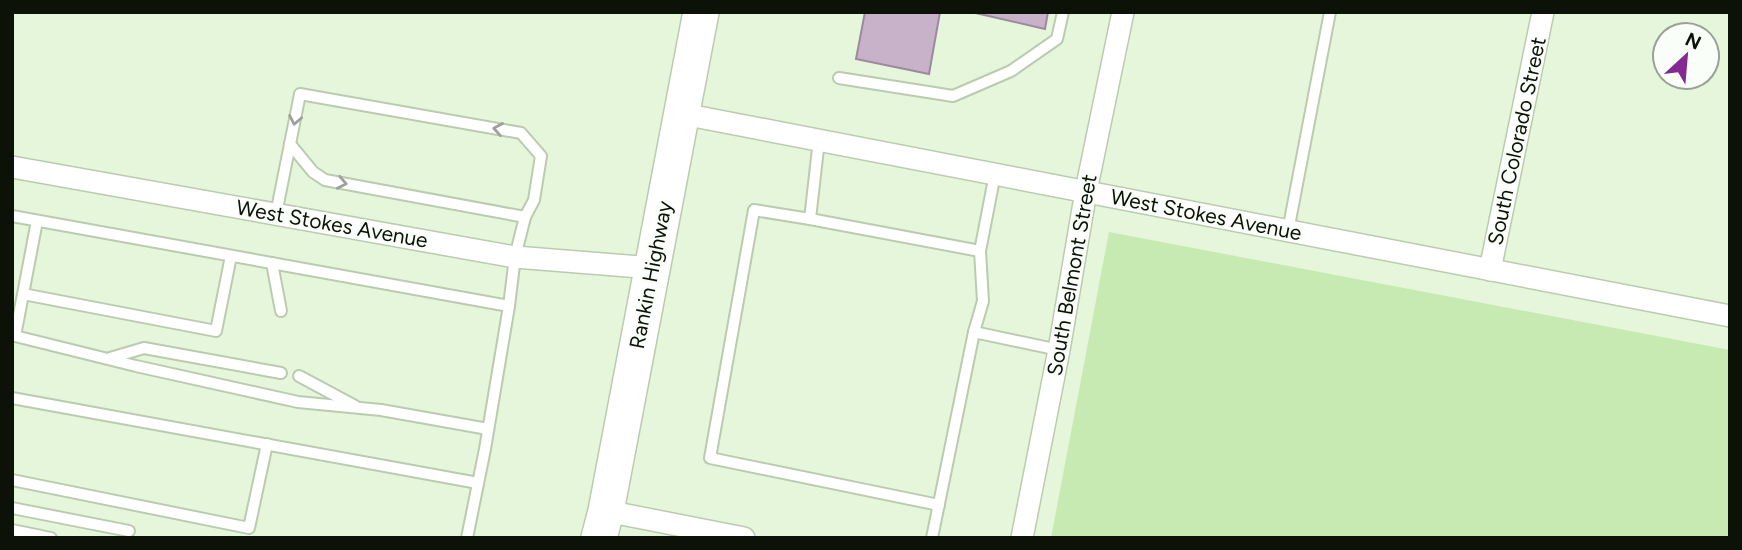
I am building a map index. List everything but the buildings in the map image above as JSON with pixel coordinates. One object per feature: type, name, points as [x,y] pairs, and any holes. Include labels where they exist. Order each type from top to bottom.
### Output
[{"type":"highway","name":"Rankin Highway","points":[[602,524],[701,12]]},
{"type":"street","name":"South Belmont Street","points":[[1022,538],[1059,350],[1086,191],[1123,12]]},
{"type":"street","name":"South Colorado Street","points":[[1490,270],[1543,12]]},
{"type":"street","name":"West Stokes Avenue","points":[[683,114],[1730,316]]},
{"type":"street","name":"West Stokes Avenue","points":[[12,167],[514,257],[653,268]]},
{"type":"street","points":[[602,524],[744,538]]},
{"type":"lane","points":[[839,78],[953,96],[1011,71],[1057,39],[1063,12]]},
{"type":"lane","points":[[1288,231],[1330,12]]},
{"type":"lane","points":[[276,214],[300,94],[521,133],[541,156],[534,200],[514,257],[509,306],[467,538]]},
{"type":"lane","points":[[810,219],[819,140]]},
{"type":"lane","points":[[290,144],[313,172],[324,180],[526,217]]},
{"type":"lane","points":[[932,538],[974,332],[983,301],[980,251],[995,174]]},
{"type":"lane","points":[[939,505],[710,458],[754,210],[980,251]]},
{"type":"lane","points":[[12,216],[509,306]]},
{"type":"lane","points":[[37,221],[15,336],[298,402],[359,408],[488,429]]},
{"type":"lane","points":[[23,294],[216,331],[231,256]]},
{"type":"lane","points":[[272,263],[281,311]]},
{"type":"lane","points":[[974,332],[1059,350]]},
{"type":"lane","points":[[107,358],[144,348],[281,373]]},
{"type":"lane","points":[[299,376],[359,408]]},
{"type":"lane","points":[[12,398],[478,482]]},
{"type":"lane","points":[[12,480],[249,528],[267,444]]},
{"type":"lane","points":[[12,508],[129,531]]},
{"type":"lane","points":[[12,530],[51,538]]},
{"type":"green space","points":[[1109,232],[1730,350],[1730,538],[1051,538]]}]
